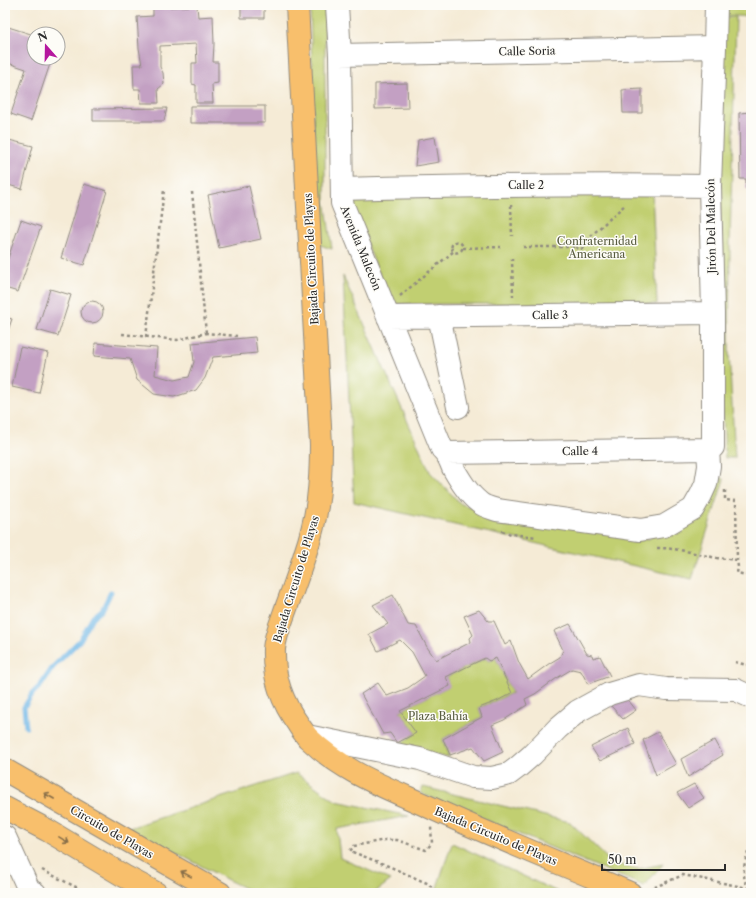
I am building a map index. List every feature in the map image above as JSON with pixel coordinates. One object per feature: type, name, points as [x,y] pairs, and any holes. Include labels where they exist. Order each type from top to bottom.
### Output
[{"type":"main road","name":"Bajada Circuito de Playas","points":[[297,5],[320,429],[321,476],[315,521],[276,640],[274,663],[279,688],[290,712],[323,735],[327,754],[346,768],[429,807],[630,893]]},
{"type":"main road","name":"Circuito de Playas","points":[[5,770],[220,893]]},
{"type":"main road","points":[[5,808],[47,830],[124,876],[156,893]]},
{"type":"street","name":"Avenida Malecón","points":[[337,5],[340,55],[342,203],[442,449],[446,453],[466,490],[479,502],[497,510],[640,530],[664,526],[693,509],[706,484],[710,466],[710,448]]},
{"type":"street","name":"Jirón Del Malecón","points":[[710,448],[713,313],[710,186],[716,5]]},
{"type":"street","name":"Calle Soria","points":[[340,55],[715,46]]},
{"type":"street","name":"Calle 2","points":[[342,189],[510,185],[710,186]]},
{"type":"street","name":"Calle 3","points":[[386,313],[440,316],[713,313]]},
{"type":"street","points":[[440,316],[458,407]]},
{"type":"street","name":"Calle 4","points":[[446,453],[710,448]]},
{"type":"street","points":[[323,735],[420,760],[473,777],[492,778],[509,774],[517,768],[558,728],[578,711],[609,694],[624,689],[639,685],[666,689],[736,690],[751,697]]},
{"type":"street","points":[[5,837],[31,892]]},
{"type":"path","points":[[510,185],[512,236]]},
{"type":"path","points":[[146,337],[164,190]]},
{"type":"path","points":[[192,192],[206,333]]},
{"type":"path","points":[[523,247],[576,247],[581,249],[584,247],[584,243],[627,203]]},
{"type":"path","points":[[576,247],[576,243],[579,241],[584,243]]},
{"type":"path","points":[[454,251],[452,245],[455,242],[462,244],[463,248]]},
{"type":"path","points":[[454,251],[456,253],[462,251],[463,248],[501,247]]},
{"type":"path","points":[[386,313],[454,251]]},
{"type":"path","points":[[512,258],[514,315]]},
{"type":"path","points":[[122,334],[178,340],[206,333],[237,336]]},
{"type":"path","points":[[725,487],[725,500],[736,501],[737,573],[751,576]]},
{"type":"path","points":[[735,662],[751,666]]},
{"type":"path","points":[[422,893],[431,890],[429,884],[350,851],[354,846],[385,840],[397,840],[426,850],[432,843],[429,807]]},
{"type":"path","points":[[748,888],[743,871],[746,855],[751,845]]},
{"type":"path","points":[[40,869],[88,893]]},
{"type":"path","points":[[652,893],[655,887],[683,875],[748,888],[751,890]]},
{"type":"green space","points":[[310,5],[324,5],[325,200],[332,249],[317,244]]},
{"type":"green space","points":[[724,5],[751,5],[751,17],[724,15]]},
{"type":"green space","points":[[721,17],[736,17],[730,242],[729,352],[735,458],[725,458],[720,354]]},
{"type":"green space","name":"Confraternidad Americana","points":[[652,190],[657,304],[392,304],[350,204],[354,198]]},
{"type":"green space","points":[[343,276],[430,472],[461,504],[497,515],[649,539],[714,475],[724,479],[692,579],[354,502]]},
{"type":"green space","name":"Plaza Bahía","points":[[485,658],[489,661],[496,658],[512,693],[479,708],[482,717],[443,739],[449,758],[396,747],[416,733],[400,711],[449,686],[446,677]]},
{"type":"green space","points":[[296,773],[336,801],[409,816],[337,829],[340,858],[391,880],[374,893],[255,893],[129,828]]},
{"type":"green space","points":[[423,787],[570,822],[612,863],[638,869],[663,864],[644,886],[420,793]]},
{"type":"green space","points":[[452,843],[560,893],[435,893]]},
{"type":"building","points":[[241,5],[264,5],[264,18],[241,18]]},
{"type":"building","points":[[197,6],[198,17],[213,16],[213,62],[218,62],[218,83],[212,84],[213,103],[196,103],[196,85],[192,84],[192,63],[197,63],[196,44],[160,46],[160,67],[163,73],[164,84],[158,89],[159,103],[141,103],[140,89],[134,89],[133,65],[142,65],[139,48],[137,17],[153,16],[153,8]]},
{"type":"building","points":[[5,26],[26,33],[26,66],[49,66],[31,121],[11,114],[26,69],[5,62]]},
{"type":"building","points":[[407,83],[408,108],[375,109],[375,84]]},
{"type":"building","points":[[642,89],[642,113],[623,113],[622,90]]},
{"type":"building","points":[[190,106],[265,106],[265,123],[190,123]]},
{"type":"building","points":[[167,108],[164,121],[93,121],[93,109]]},
{"type":"building","points":[[751,112],[751,189],[746,189],[746,179],[740,179],[739,113]]},
{"type":"building","points":[[435,137],[439,162],[415,166],[418,140]]},
{"type":"building","points":[[5,139],[33,146],[22,189],[5,184]]},
{"type":"building","points":[[84,184],[107,191],[84,265],[61,258]]},
{"type":"building","points":[[249,186],[261,239],[219,248],[208,195]]},
{"type":"building","points":[[21,220],[41,227],[18,292],[5,288],[5,267]]},
{"type":"building","points":[[50,289],[71,295],[58,336],[37,330]]},
{"type":"building","points":[[92,301],[100,304],[103,312],[100,320],[92,323],[84,320],[81,312],[84,304]]},
{"type":"building","points":[[5,317],[12,319],[5,339]]},
{"type":"building","points":[[255,337],[257,353],[213,357],[205,378],[196,390],[174,397],[154,394],[137,380],[130,359],[94,356],[95,343],[157,348],[155,375],[174,380],[189,377],[194,362],[192,343]]},
{"type":"building","points":[[20,347],[48,353],[39,393],[12,387]]},
{"type":"building","points":[[393,595],[408,625],[416,626],[436,660],[471,642],[470,638],[473,635],[464,616],[479,610],[488,621],[494,621],[505,645],[511,641],[519,663],[528,679],[560,657],[563,650],[554,631],[570,624],[587,654],[592,655],[593,658],[600,656],[610,676],[588,684],[581,671],[572,669],[525,699],[527,705],[504,720],[492,725],[503,752],[484,761],[473,747],[450,755],[443,739],[482,717],[479,708],[512,693],[496,658],[489,661],[485,658],[446,677],[450,686],[400,711],[416,733],[397,743],[390,733],[383,734],[361,694],[378,683],[387,696],[408,688],[425,676],[412,652],[400,640],[378,651],[369,634],[388,624],[373,605]]},
{"type":"building","points":[[625,696],[636,710],[623,719],[611,706]]},
{"type":"building","points":[[628,728],[635,744],[600,761],[591,747]]},
{"type":"building","points":[[658,732],[676,764],[656,775],[643,740]]},
{"type":"building","points":[[715,740],[723,755],[688,777],[681,759]]},
{"type":"building","points":[[694,784],[704,798],[688,808],[677,793]]},
{"type":"waterway","points":[[26,727],[24,707],[53,667],[80,640],[93,617],[102,610],[111,592]]}]
